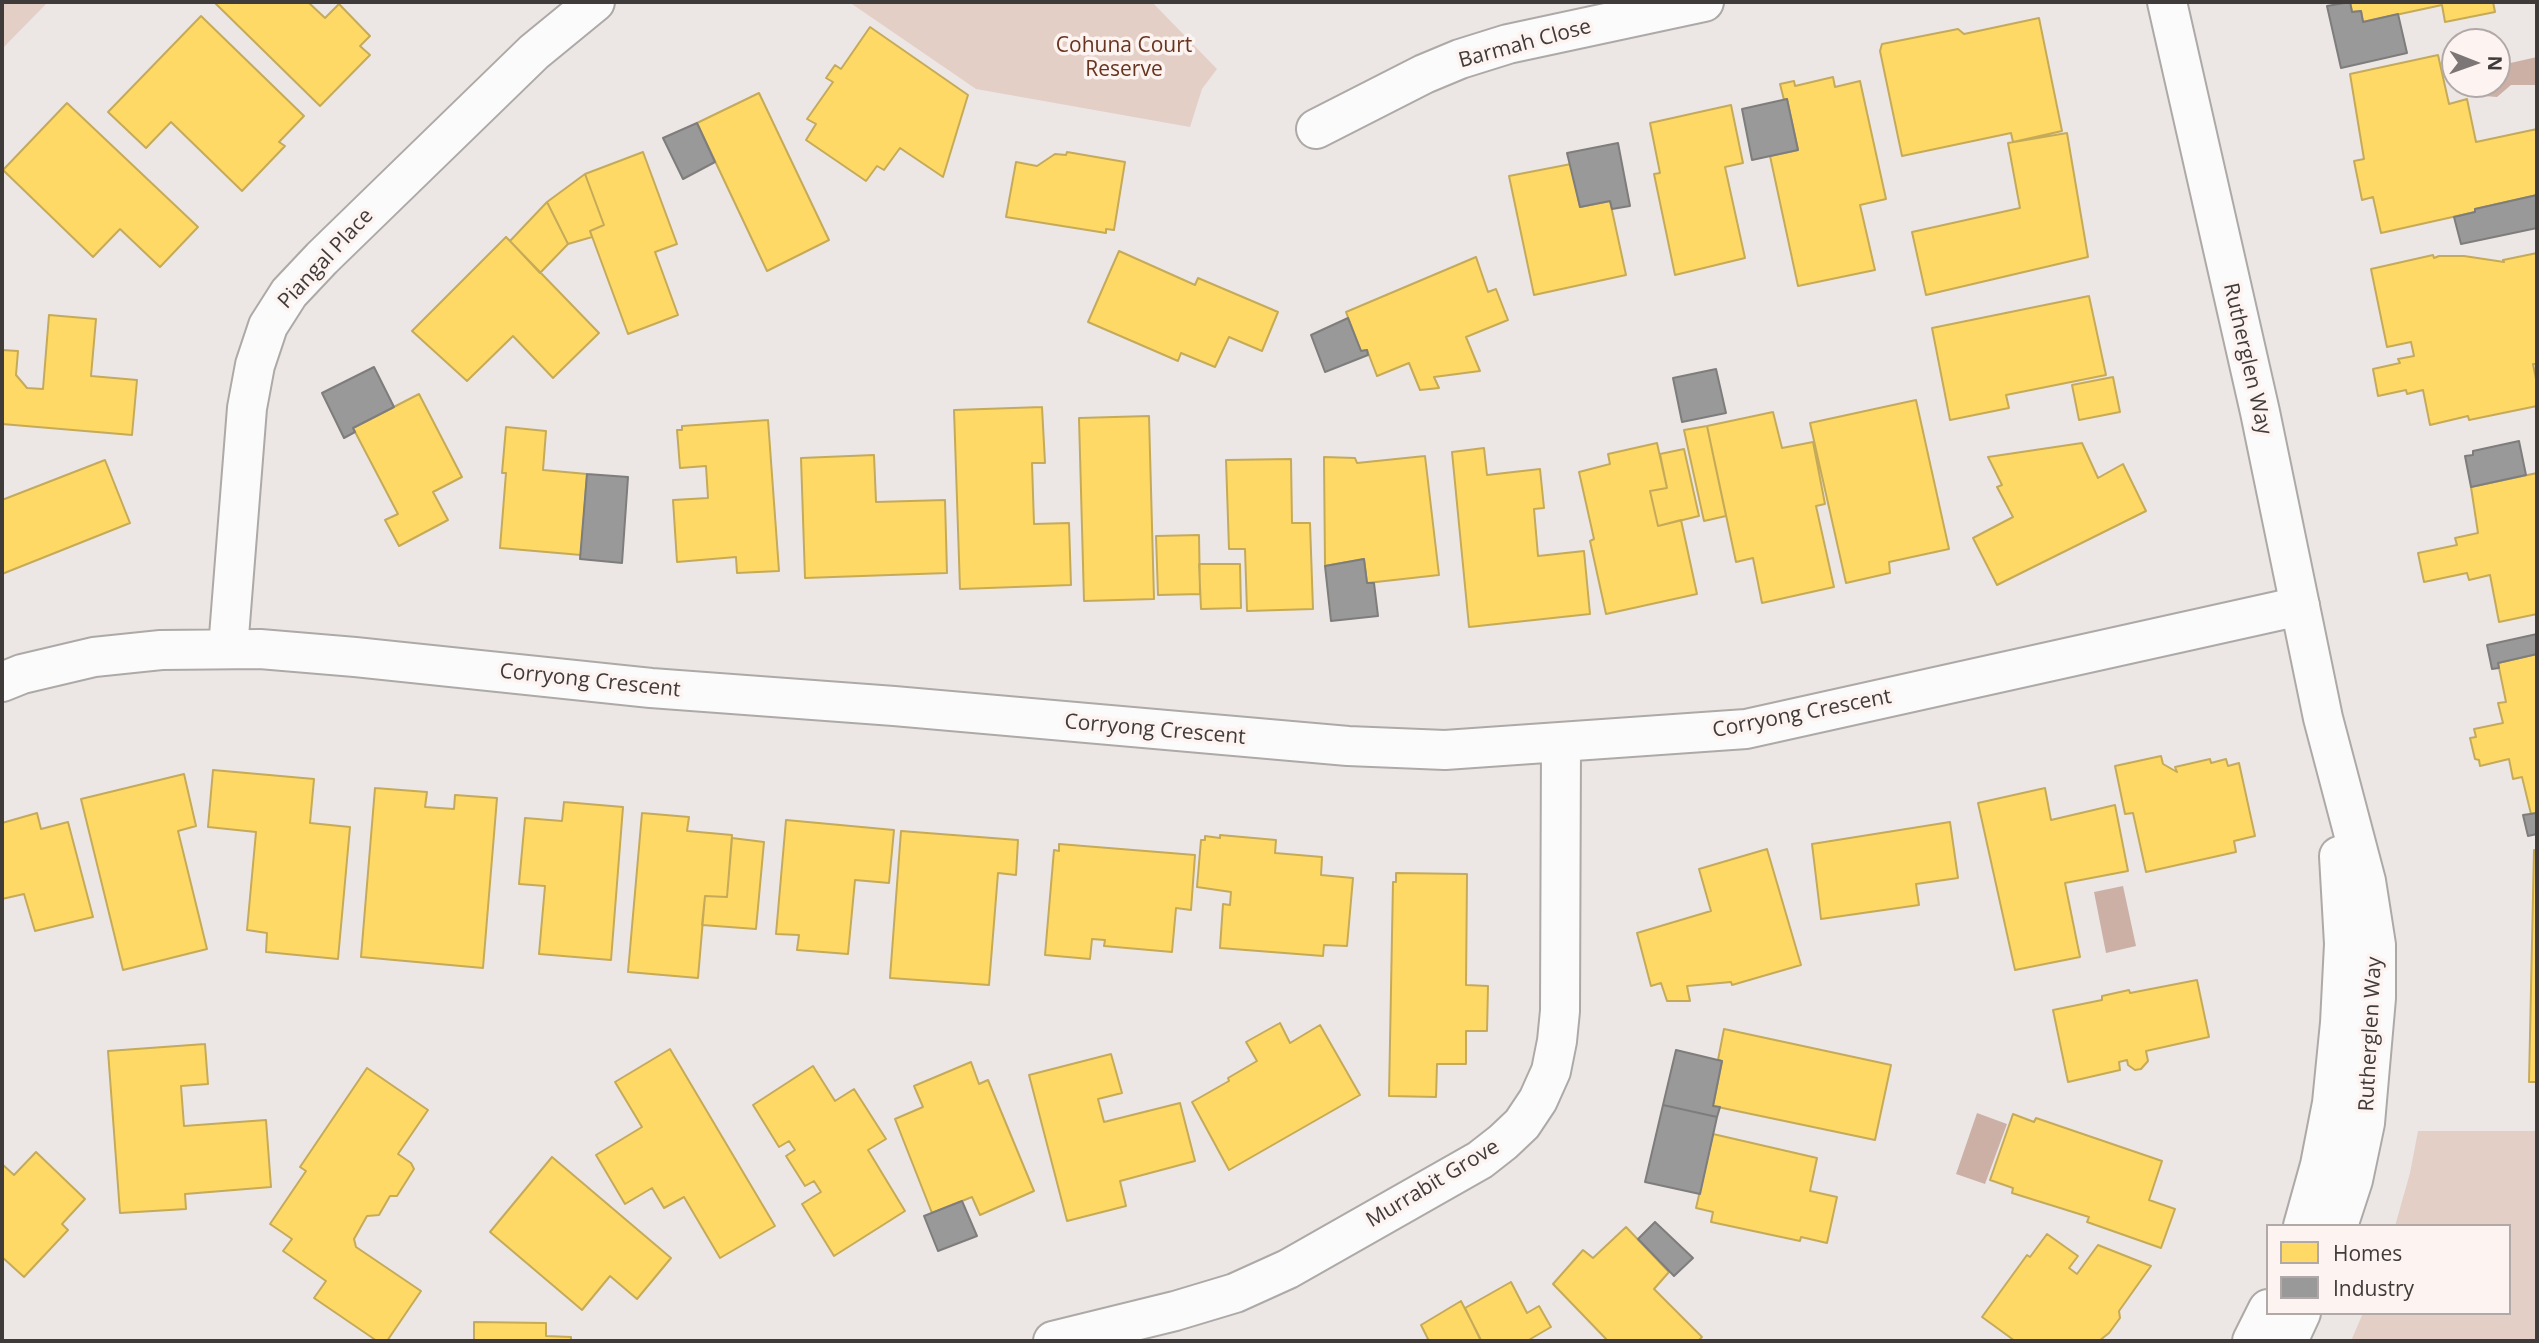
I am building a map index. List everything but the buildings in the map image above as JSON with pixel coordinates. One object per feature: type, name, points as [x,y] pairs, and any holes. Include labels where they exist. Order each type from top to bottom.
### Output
[{"type":"street","name":"Piangal Place","points":[[228,649],[247,408],[255,365],[268,326],[289,293],[322,258],[534,52],[595,2]]},
{"type":"street","name":"Barmah Close","points":[[1316,130],[1424,74],[1460,59],[1507,44],[1704,2]]},
{"type":"street","name":"Rutherglen Way","points":[[2167,2],[2260,412],[2323,718],[2366,881],[2376,945],[2376,998],[2365,1124],[2353,1180],[2339,1224]]},
{"type":"street","name":"Corryong Crescent","points":[[2,682],[22,674],[94,657],[161,650],[291,651],[651,688],[1348,746],[1445,750],[1746,729],[2300,606]]},
{"type":"street","name":"Rutherglen Way","points":[[2304,1224],[2320,1165],[2333,1102],[2344,944],[2342,873],[2323,718]]},
{"type":"street","name":"Murrabit Grove","points":[[1054,1341],[1235,1293],[1288,1269],[1480,1160],[1522,1124],[1538,1100],[1551,1071],[1558,1031],[1561,743]]},
{"type":"street","points":[[2252,1341],[2266,1313]]},
{"type":"street","points":[[2288,1341],[2300,1315]]},
{"type":"green space","points":[[2,2],[48,2],[2,49]]},
{"type":"green space","name":"Cohuna Court Reserve","points":[[849,2],[1152,2],[1217,69],[1202,89],[1190,127],[976,89]]},
{"type":"green space","points":[[2418,1131],[2537,1131],[2537,1341],[2351,1341],[2362,1315],[2511,1315],[2511,1224],[2396,1224]]},
{"type":"shaded area","points":[[2537,57],[2537,85],[2511,85],[2511,63]]},
{"type":"shaded area","points":[[2123,886],[2136,946],[2106,953],[2094,892]]},
{"type":"shaded area","points":[[1977,1113],[2007,1124],[1985,1184],[1956,1174]]}]
